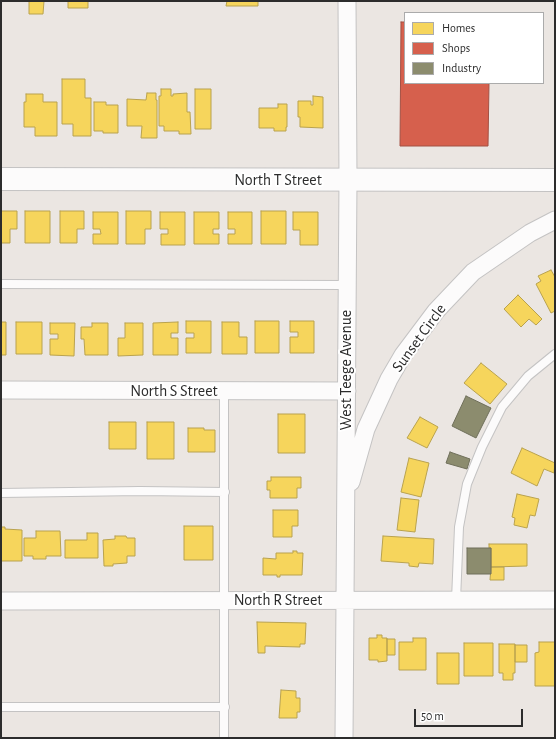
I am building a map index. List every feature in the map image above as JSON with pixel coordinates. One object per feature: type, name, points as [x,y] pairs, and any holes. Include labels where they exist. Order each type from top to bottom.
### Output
[{"type":"street","name":"West Teege Avenue","points":[[344,738],[347,391],[346,285],[348,180],[347,1]]},
{"type":"street","name":"North T Street","points":[[1,179],[555,180]]},
{"type":"street","name":"Sunset Circle","points":[[345,503],[366,429],[389,379],[403,355],[436,311],[473,272],[530,233],[555,220]]},
{"type":"street","name":"North S Street","points":[[1,390],[347,391]]},
{"type":"street","name":"North R Street","points":[[1,601],[555,600]]},
{"type":"lane","points":[[1,284],[346,285]]},
{"type":"lane","points":[[456,600],[459,527],[467,484],[502,407],[528,376],[555,354]]},
{"type":"lane","points":[[224,391],[224,738]]},
{"type":"lane","points":[[1,493],[140,491],[225,492]]},
{"type":"lane","points":[[1,707],[224,707]]},
{"type":"building: Homes","points":[[29,1],[44,1],[43,14],[29,14]]},
{"type":"building: Homes","points":[[68,1],[88,1],[88,8],[68,8]]},
{"type":"building: Homes","points":[[227,1],[258,1],[258,6],[226,6]]},
{"type":"building: Homes","points":[[62,79],[85,79],[85,98],[91,98],[91,136],[73,136],[73,124],[62,124]]},
{"type":"building: Homes","points":[[161,89],[171,89],[171,96],[173,96],[173,94],[187,93],[187,112],[190,112],[191,134],[179,134],[179,131],[164,131],[164,126],[159,126],[159,96],[161,96]]},
{"type":"building: Homes","points":[[195,89],[211,89],[211,129],[195,129]]},
{"type":"building: Homes","points":[[147,93],[156,93],[157,138],[141,138],[142,126],[127,126],[127,99],[146,100]]},
{"type":"building: Homes","points":[[26,94],[43,94],[43,102],[57,102],[57,136],[35,136],[35,127],[24,127],[24,102],[26,102]]},
{"type":"building: Homes","points":[[313,96],[323,97],[323,128],[300,127],[300,117],[298,117],[298,101],[311,101],[311,105],[313,105]]},
{"type":"building: Homes","points":[[94,102],[106,102],[106,105],[118,105],[118,133],[103,133],[103,131],[94,131]]},
{"type":"building: Homes","points":[[278,104],[287,104],[286,131],[274,131],[274,128],[259,128],[259,108],[278,108]]},
{"type":"building: Homes","points":[[1,211],[17,211],[17,229],[10,229],[10,243],[1,243]]},
{"type":"building: Homes","points":[[25,211],[50,211],[50,243],[25,243]]},
{"type":"building: Homes","points":[[60,211],[84,211],[84,229],[77,229],[77,243],[60,243]]},
{"type":"building: Homes","points":[[126,211],[151,211],[151,229],[145,229],[145,244],[126,244]]},
{"type":"building: Homes","points":[[261,211],[286,211],[286,244],[261,244]]},
{"type":"building: Homes","points":[[93,212],[118,212],[118,244],[93,244],[93,234],[101,234],[100,229],[93,229]]},
{"type":"building: Homes","points":[[160,212],[185,212],[185,245],[161,245],[161,234],[168,234],[168,229],[160,229]]},
{"type":"building: Homes","points":[[194,212],[219,212],[219,229],[213,229],[213,234],[219,234],[219,244],[194,244]]},
{"type":"building: Homes","points":[[228,212],[252,212],[252,244],[228,244],[228,234],[235,234],[235,229],[228,229]]},
{"type":"building: Homes","points":[[293,212],[318,212],[318,245],[300,245],[300,230],[293,230]]},
{"type":"building: Homes","points":[[551,270],[555,277],[555,311],[551,313],[536,284],[541,281],[538,276]]},
{"type":"building: Homes","points":[[518,295],[542,319],[536,325],[529,319],[521,327],[504,309]]},
{"type":"building: Homes","points":[[186,321],[211,321],[211,353],[186,353],[186,338],[194,338],[194,333],[186,333]]},
{"type":"building: Homes","points":[[255,321],[279,321],[279,353],[255,353]]},
{"type":"building: Homes","points":[[290,321],[314,321],[314,353],[290,353],[290,337],[298,337],[298,332],[290,332]]},
{"type":"building: Homes","points":[[1,322],[6,322],[6,355],[1,355]]},
{"type":"building: Homes","points":[[16,322],[42,322],[42,354],[16,354]]},
{"type":"building: Homes","points":[[178,322],[178,333],[171,333],[171,338],[178,338],[178,355],[153,355],[153,323]]},
{"type":"building: Homes","points":[[222,322],[239,322],[239,337],[247,337],[247,354],[222,354]]},
{"type":"building: Homes","points":[[50,323],[75,323],[74,356],[50,355],[50,339],[58,339],[58,334],[50,334]]},
{"type":"building: Homes","points":[[92,323],[108,323],[108,355],[85,355],[84,339],[81,339],[81,327],[92,327]]},
{"type":"building: Homes","points":[[125,323],[143,323],[143,355],[118,356],[118,338],[125,338]]},
{"type":"building: Homes","points":[[481,363],[507,384],[490,404],[464,383]]},
{"type":"building: Homes","points":[[278,414],[305,414],[305,453],[278,453]]},
{"type":"building: Homes","points":[[420,417],[438,427],[427,448],[407,438]]},
{"type":"building: Homes","points":[[109,422],[136,422],[136,449],[109,449]]},
{"type":"building: Homes","points":[[147,422],[174,422],[174,459],[147,459]]},
{"type":"building: Homes","points":[[188,428],[215,430],[215,452],[188,452]]},
{"type":"building: Homes","points":[[522,448],[555,463],[554,473],[544,469],[537,486],[511,473]]},
{"type":"building: Homes","points":[[409,458],[429,463],[421,497],[401,492]]},
{"type":"building: Homes","points":[[271,477],[301,477],[301,488],[297,488],[297,498],[270,498],[270,490],[267,490],[267,481],[271,481]]},
{"type":"building: Homes","points":[[517,494],[539,499],[535,516],[530,515],[527,528],[514,525],[515,518],[512,517]]},
{"type":"building: Homes","points":[[401,498],[419,500],[415,532],[397,530]]},
{"type":"building: Homes","points":[[273,510],[298,510],[298,526],[292,526],[292,537],[273,537]]},
{"type":"building: Homes","points":[[184,526],[213,526],[213,560],[184,560]]},
{"type":"building: Homes","points":[[1,527],[5,527],[5,529],[22,530],[22,561],[1,561]]},
{"type":"building: Homes","points":[[36,531],[60,531],[61,556],[46,556],[46,559],[33,559],[33,556],[24,556],[24,538],[36,538]]},
{"type":"building: Homes","points":[[87,533],[98,533],[98,558],[65,558],[65,540],[87,540]]},
{"type":"building: Homes","points":[[115,536],[135,538],[135,556],[127,556],[127,563],[104,566],[103,540],[115,539]]},
{"type":"building: Homes","points":[[383,536],[434,539],[433,564],[419,563],[418,567],[409,566],[409,563],[381,561]]},
{"type":"building: Homes","points":[[489,544],[527,544],[527,566],[491,567],[491,548],[489,548]]},
{"type":"building: Homes","points":[[293,551],[303,553],[302,575],[280,575],[280,577],[277,577],[277,575],[263,575],[263,558],[276,559],[276,553],[293,553]]},
{"type":"building: Homes","points":[[491,567],[504,567],[504,580],[490,580]]},
{"type":"building: Homes","points":[[257,622],[306,623],[305,644],[300,644],[300,647],[265,646],[265,653],[258,653]]},
{"type":"building: Homes","points":[[377,635],[382,635],[382,638],[387,638],[387,661],[378,662],[378,660],[369,660],[369,638],[377,638]]},
{"type":"building: Homes","points":[[413,638],[426,638],[426,670],[399,670],[399,642],[413,642]]},
{"type":"building: Homes","points":[[387,639],[395,639],[395,655],[387,655]]},
{"type":"building: Homes","points":[[539,642],[555,642],[555,686],[535,686],[535,653],[539,652]]},
{"type":"building: Homes","points":[[464,643],[493,643],[493,676],[464,676]]},
{"type":"building: Homes","points":[[499,644],[515,644],[515,673],[513,673],[513,680],[503,680],[503,673],[499,673]]},
{"type":"building: Homes","points":[[515,645],[527,645],[527,662],[515,662]]},
{"type":"building: Homes","points":[[437,653],[459,653],[459,684],[437,684]]},
{"type":"building: Homes","points":[[281,690],[296,691],[296,698],[300,698],[300,712],[297,712],[297,718],[279,718]]},
{"type":"building: Shops","points":[[401,22],[404,22],[404,84],[489,84],[488,146],[400,146]]},
{"type":"building: Industry","points":[[466,396],[491,408],[476,438],[452,426]]},
{"type":"building: Industry","points":[[450,452],[470,459],[467,469],[446,463]]},
{"type":"building: Industry","points":[[467,548],[491,548],[491,574],[467,574]]}]
